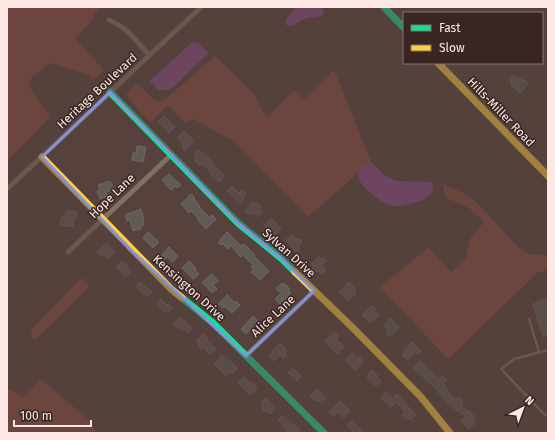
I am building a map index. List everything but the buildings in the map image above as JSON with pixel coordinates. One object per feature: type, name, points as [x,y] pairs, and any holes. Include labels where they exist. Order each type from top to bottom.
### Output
[{"type":"street","name":"Heritage Boulevard","points":[[7,189],[201,7]]},
{"type":"street","points":[[384,7],[403,27]]},
{"type":"street","points":[[109,20],[124,28],[149,55]]},
{"type":"street","name":"Hills-Miller Road","points":[[439,64],[548,176]]},
{"type":"street","name":"Sylvan Drive","points":[[110,92],[238,223],[282,258],[421,397],[450,433]]},
{"type":"street","name":"Hope Lane","points":[[68,252],[171,155]]},
{"type":"street","name":"Kensington Drive","points":[[42,157],[171,289],[213,323],[324,433]]},
{"type":"street","name":"Alice Lane","points":[[246,356],[314,291]]},
{"type":"lane","points":[[529,319],[539,352]]},
{"type":"lane","points":[[548,350],[514,359],[501,370],[545,415],[548,413]]},
{"type":"highlighted area","points":[[110,92],[238,223],[282,259],[314,291],[246,356],[133,252],[42,157]]},
{"type":"shaded area","points":[[7,7],[100,7],[95,13],[93,19],[75,39],[104,70],[93,80],[89,75],[50,63],[32,77],[29,82],[31,89],[50,117],[7,161]]},
{"type":"shaded area","points":[[297,7],[322,7],[324,12],[321,16],[306,18],[294,25],[286,25],[286,19]]},
{"type":"shaded area","points":[[194,42],[200,44],[209,53],[170,90],[159,91],[150,81],[191,43]]},
{"type":"shaded area","points":[[215,56],[255,95],[263,112],[268,117],[294,90],[304,99],[334,70],[371,162],[364,165],[358,173],[308,217],[234,141],[193,119],[184,122],[168,105],[150,123],[126,95],[137,83],[154,100],[160,101],[168,97]]},
{"type":"shaded area","points":[[371,162],[384,175],[396,181],[431,182],[433,189],[428,196],[420,201],[399,206],[385,203],[367,190],[358,177],[360,169],[364,165]]},
{"type":"shaded area","points":[[443,184],[465,194],[476,202],[519,248],[529,254],[548,256],[548,270],[537,273],[448,359],[380,287],[429,247],[451,272],[466,258],[471,237],[484,222],[469,208],[445,197]]},
{"type":"shaded area","points":[[80,279],[84,279],[88,283],[89,287],[36,339],[32,338],[31,330]]},
{"type":"shaded area","points":[[41,379],[90,421],[96,433],[7,433],[7,389],[24,397]]},
{"type":"traffic: fast","points":[[384,7],[403,27]]},
{"type":"traffic: fast","points":[[110,92],[238,223],[282,259],[295,272]]},
{"type":"traffic: fast","points":[[182,298],[213,323],[324,433]]},
{"type":"traffic: slow","points":[[439,64],[548,176]]},
{"type":"traffic: slow","points":[[42,157],[171,289],[182,298]]},
{"type":"traffic: slow","points":[[295,272],[421,397],[450,433]]}]
